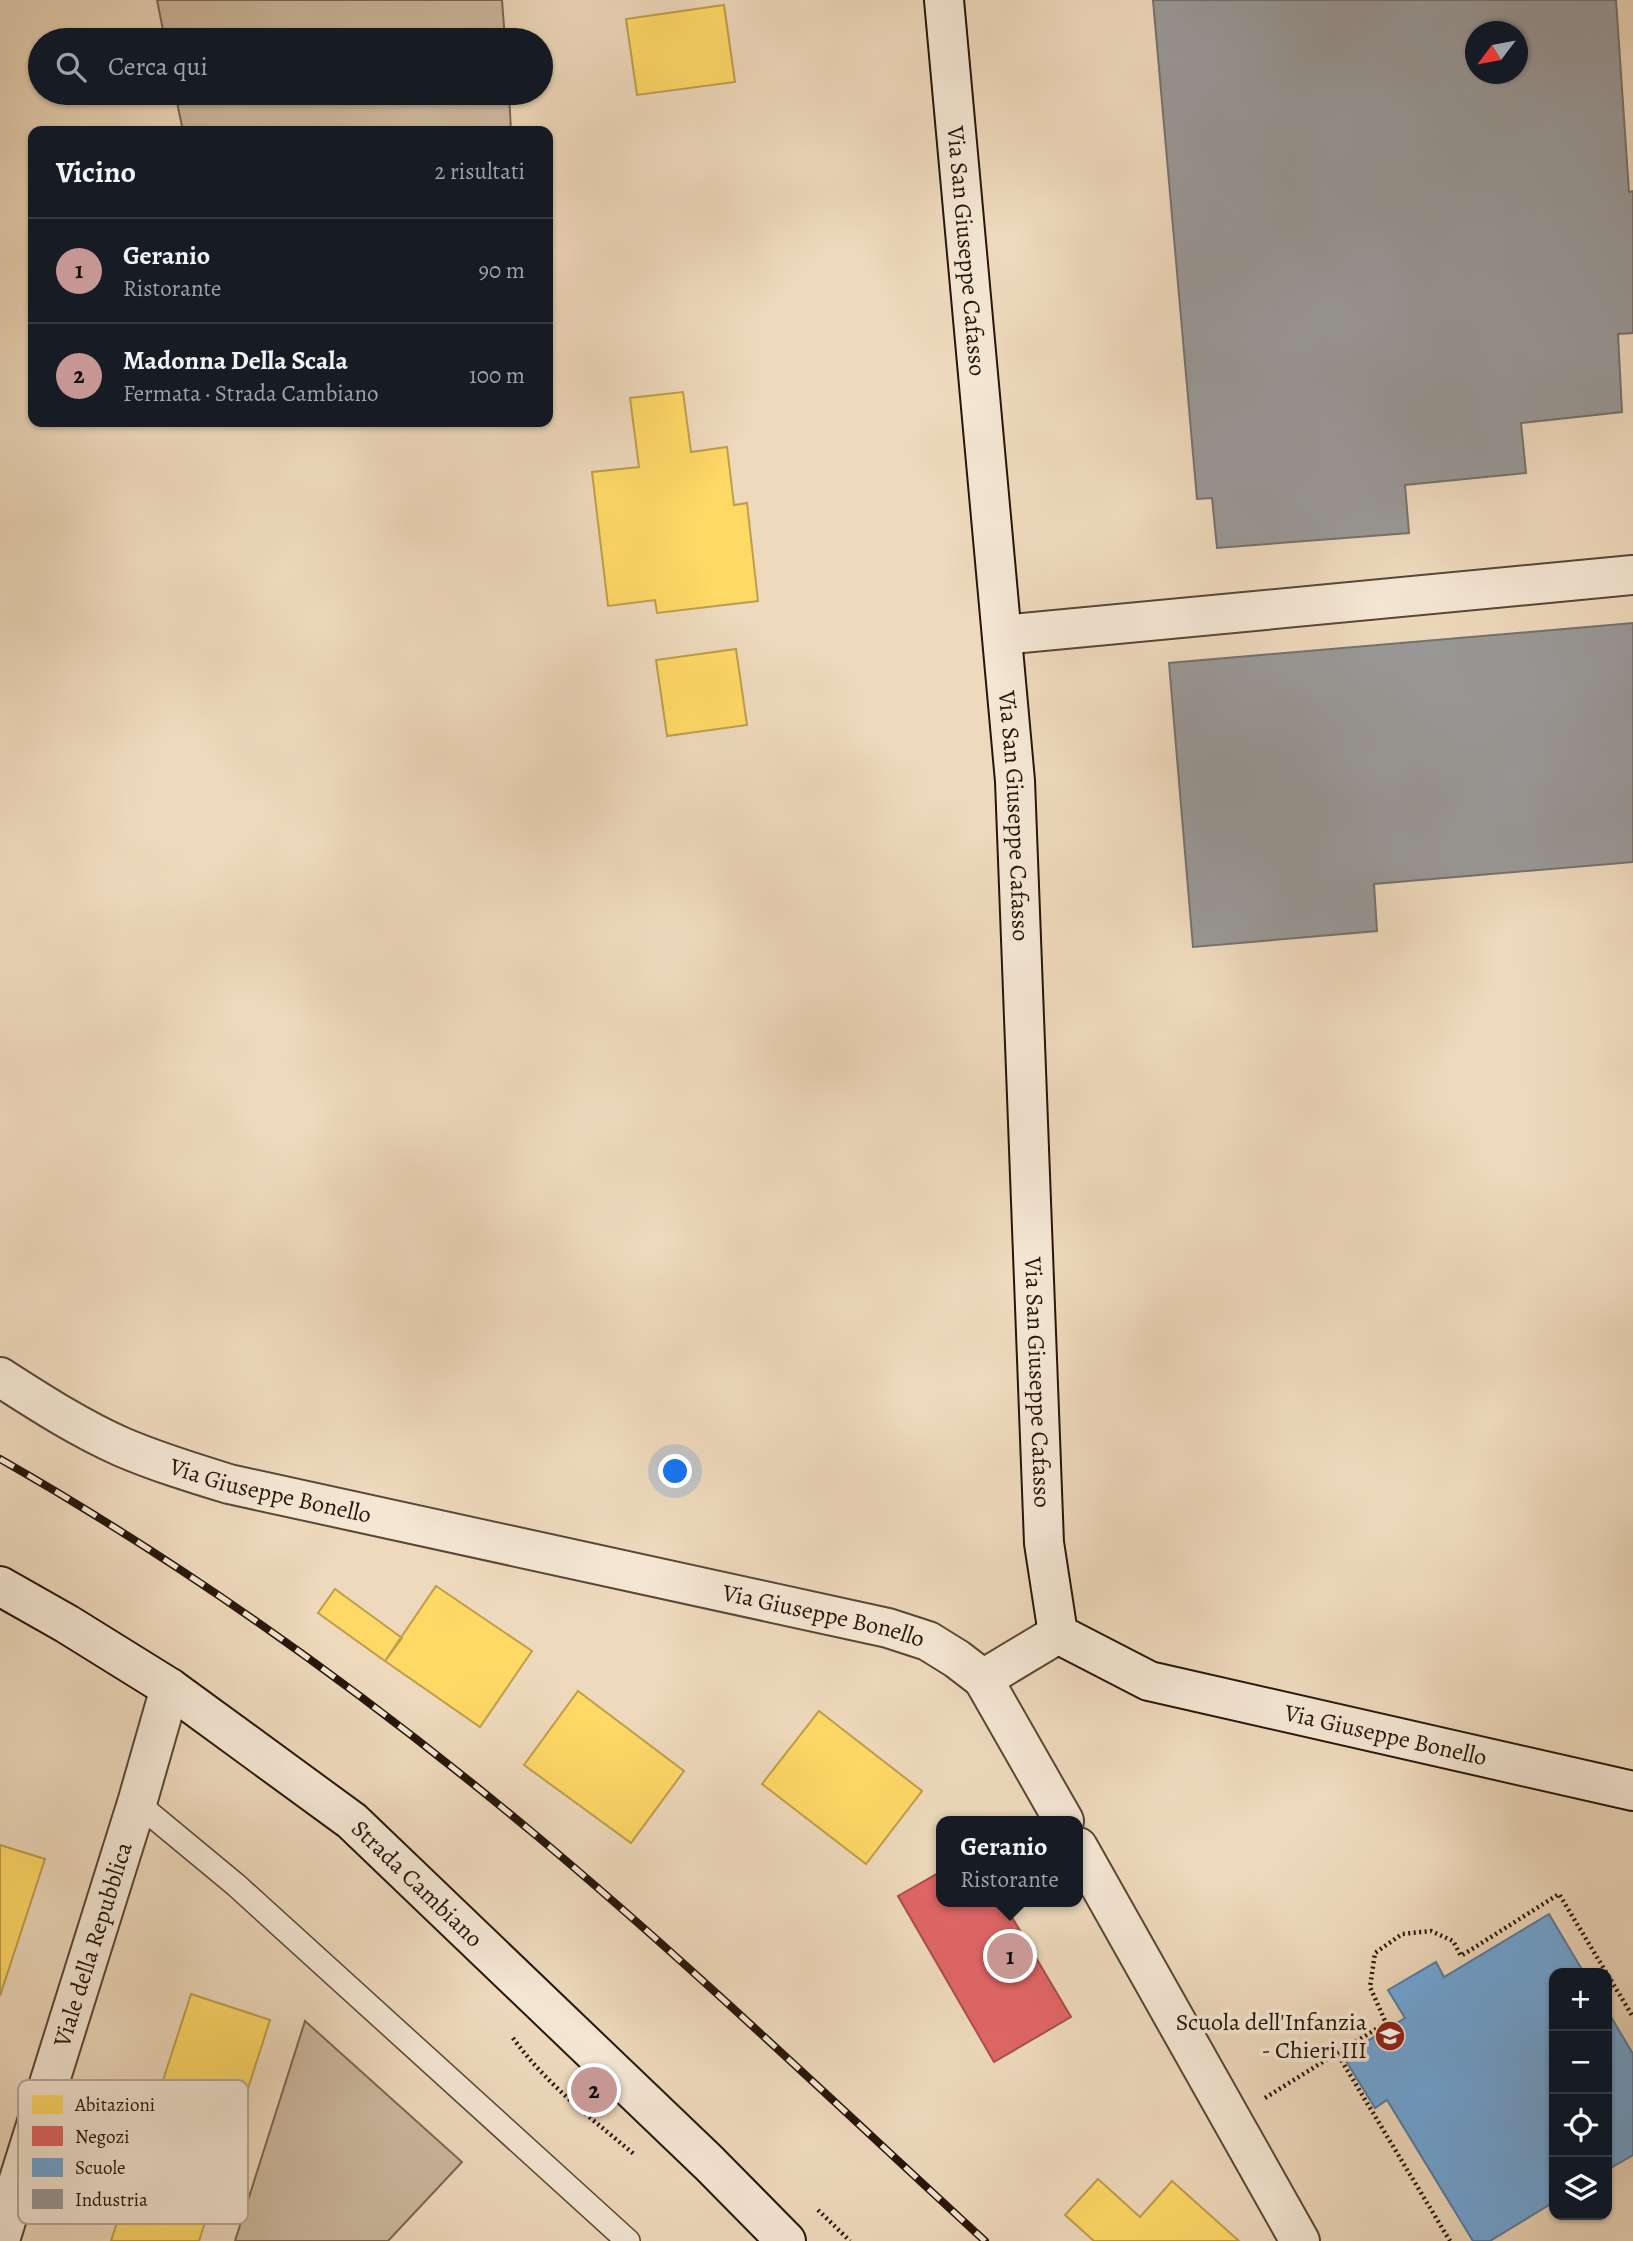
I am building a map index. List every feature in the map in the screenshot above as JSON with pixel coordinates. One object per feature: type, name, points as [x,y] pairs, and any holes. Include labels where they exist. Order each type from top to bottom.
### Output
[{"type":"street","name":"Via San Giuseppe Cafasso","points":[[944,0],[1015,781],[1044,1543],[1058,1634]]},
{"type":"street","points":[[1002,635],[1633,575]]},
{"type":"street","name":"Via Giuseppe Bonello","points":[[0,1377],[73,1422],[122,1447],[229,1484],[888,1628],[928,1641],[983,1679]]},
{"type":"street","name":"Strada Cambiano","points":[[0,1587],[67,1624],[170,1688],[352,1821],[709,2163],[786,2241]]},
{"type":"street","points":[[1058,1634],[983,1679],[1061,1816]]},
{"type":"street","name":"Via Giuseppe Bonello","points":[[1058,1634],[1149,1681],[1633,1791]]},
{"type":"street","name":"Viale della Repubblica","points":[[50,2080],[170,1688]]},
{"type":"street","points":[[1083,1856],[1300,2241]]},
{"type":"street","name":"Viale della Repubblica","points":[[0,2240],[18,2183]]},
{"type":"lane","points":[[137,1803],[236,1885],[628,2241]]},
{"type":"path","points":[[1264,2099],[1386,2023],[1370,1987],[1374,1953],[1402,1934],[1431,1931],[1452,1941],[1461,1956],[1559,1894],[1633,2017]]},
{"type":"path","points":[[1337,2053],[1450,2241]]},
{"type":"shaded area","points":[[157,0],[502,0],[504,28],[163,28]]},
{"type":"shaded area","points":[[178,105],[510,105],[511,126],[182,126]]},
{"type":"shaded area","points":[[305,2021],[462,2162],[388,2241],[235,2241],[240,2224],[248,2224],[248,2200]]},
{"type":"building: Abitazioni","points":[[724,5],[735,82],[637,95],[626,19]]},
{"type":"building: Abitazioni","points":[[683,392],[691,452],[727,447],[734,505],[747,503],[758,601],[657,613],[655,600],[608,606],[592,472],[639,467],[630,398]]},
{"type":"building: Abitazioni","points":[[736,649],[747,725],[667,736],[656,660]]},
{"type":"building: Abitazioni","points":[[436,1586],[532,1651],[480,1727],[385,1661]]},
{"type":"building: Abitazioni","points":[[335,1589],[402,1638],[385,1661],[318,1613]]},
{"type":"building: Abitazioni","points":[[578,1691],[684,1771],[631,1843],[524,1765]]},
{"type":"building: Abitazioni","points":[[819,1711],[922,1791],[866,1864],[762,1784]]},
{"type":"building: Abitazioni","points":[[0,1845],[45,1859],[0,1996]]},
{"type":"building: Abitazioni","points":[[191,1994],[270,2020],[248,2088],[248,2080],[163,2080]]},
{"type":"building: Abitazioni","points":[[1098,2179],[1140,2217],[1172,2181],[1239,2241],[1094,2241],[1065,2215]]},
{"type":"building: Abitazioni","points":[[117,2224],[204,2224],[199,2241],[111,2241]]},
{"type":"building: Negozi","points":[[936,1874],[936,1907],[1006,1907],[1071,2017],[994,2062],[898,1896]]},
{"type":"building: Scuole","points":[[1549,1914],[1581,1968],[1549,1968],[1549,2205],[1490,2241],[1473,2241],[1387,2100],[1375,2108],[1343,2056],[1405,2018],[1388,1990],[1436,1962],[1444,1977]]},
{"type":"building: Scuole","points":[[1612,2018],[1633,2054],[1633,2155],[1612,2167]]},
{"type":"building: Industria","points":[[1153,0],[1616,0],[1629,192],[1633,191],[1633,333],[1618,334],[1622,412],[1521,423],[1526,473],[1405,485],[1409,533],[1217,548],[1212,498],[1197,499]]},
{"type":"building: Industria","points":[[1633,623],[1633,862],[1374,884],[1377,931],[1193,947],[1169,663]]},
{"type":"railway","points":[[0,1459],[141,1544],[209,1589],[410,1734],[538,1837],[652,1935],[985,2241]]},
{"type":"place","name":"Geranio","points":[[1010,1956]]},
{"type":"place","name":"Scuola dell'Infanzia - Chieri III","points":[[1390,2036]]},
{"type":"place","name":"Madonna Della Scala","points":[[594,2090]]}]
